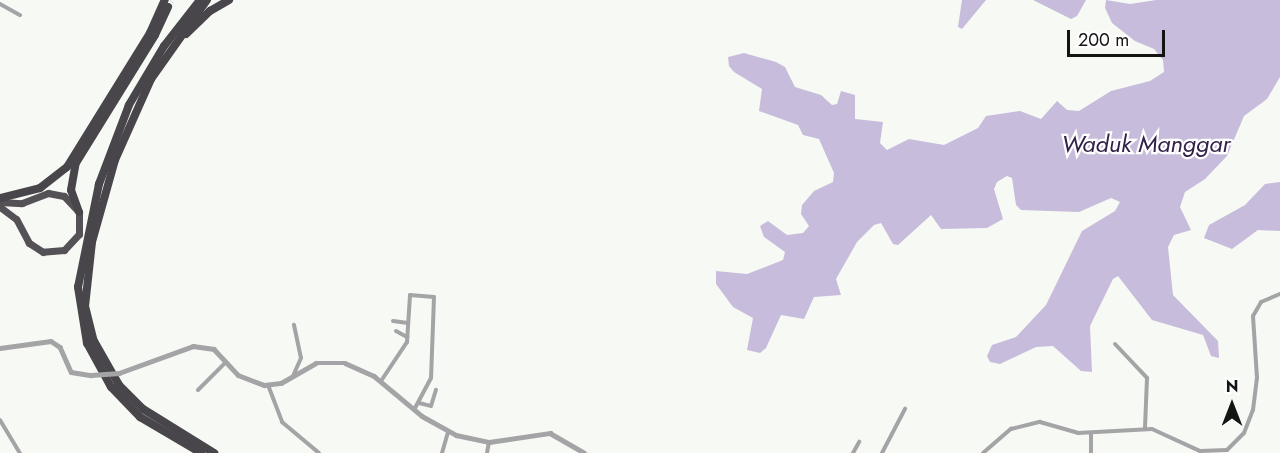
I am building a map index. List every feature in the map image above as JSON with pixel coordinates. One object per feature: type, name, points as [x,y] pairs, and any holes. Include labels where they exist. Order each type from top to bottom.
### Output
[{"type":"highway","points":[[200,0],[164,46],[129,105],[99,184],[78,287],[87,343],[111,387],[140,417],[201,453]]},
{"type":"highway","points":[[207,0],[150,79],[103,198],[86,277],[88,322],[100,356],[130,398],[214,453]]},
{"type":"highway","points":[[150,79],[199,20],[229,0]]},
{"type":"highway","points":[[0,200],[40,188],[67,167],[168,1]]},
{"type":"highway","points":[[0,207],[16,219],[29,243],[48,253],[73,243],[81,228],[79,212],[71,189],[76,163],[155,35],[168,1]]},
{"type":"highway","points":[[0,200],[22,204],[54,193],[69,199],[79,212]]},
{"type":"street","points":[[0,4],[20,15]]},
{"type":"street","points":[[381,381],[407,337],[410,294],[435,297],[431,381],[414,410]]},
{"type":"street","points":[[983,453],[1011,429],[1028,423],[1091,433],[1145,428],[1200,451],[1215,452],[1234,446],[1248,425],[1255,397],[1253,316],[1261,302],[1280,294]]},
{"type":"street","points":[[393,321],[408,323]]},
{"type":"street","points":[[293,376],[301,359],[294,325]]},
{"type":"street","points":[[396,332],[407,337]]},
{"type":"street","points":[[0,348],[51,341],[60,347],[71,372],[91,375],[119,373],[193,346],[214,349],[225,363],[246,381],[268,385],[293,376],[316,363],[333,361],[352,365],[381,381],[414,410],[448,432],[489,442],[550,433],[584,453]]},
{"type":"street","points":[[1116,344],[1147,378],[1145,428]]},
{"type":"street","points":[[198,390],[225,363]]},
{"type":"street","points":[[268,385],[282,422],[319,453]]},
{"type":"street","points":[[419,403],[432,406],[436,390]]},
{"type":"street","points":[[882,453],[905,409]]},
{"type":"street","points":[[0,420],[20,453]]},
{"type":"street","points":[[442,453],[448,432]]},
{"type":"street","points":[[1091,433],[1091,453]]},
{"type":"street","points":[[487,453],[489,442]]},
{"type":"street","points":[[854,453],[859,442]]},
{"type":"water","points":[[962,0],[986,0],[962,29],[958,27]]},
{"type":"water","points":[[1033,0],[1086,0],[1077,16],[1071,19]]},
{"type":"water","name":"Waduk Manggar","points":[[1106,0],[1130,4],[1156,0],[1280,0],[1280,77],[1267,99],[1244,116],[1227,156],[1205,179],[1185,192],[1180,207],[1191,230],[1174,235],[1168,247],[1173,295],[1218,341],[1219,358],[1211,356],[1203,335],[1152,320],[1118,276],[1113,279],[1090,326],[1092,372],[1081,371],[1053,346],[1036,347],[1000,364],[990,362],[987,356],[992,345],[1016,337],[1046,305],[1082,231],[1115,211],[1120,202],[1111,198],[1079,212],[1021,210],[1016,205],[1012,178],[1007,176],[997,182],[994,189],[1003,219],[987,228],[941,229],[931,215],[898,245],[893,244],[881,223],[874,225],[857,242],[836,279],[841,295],[814,297],[804,319],[781,315],[766,348],[760,353],[747,350],[753,318],[733,307],[716,284],[716,271],[747,274],[783,260],[785,252],[764,237],[760,226],[768,221],[787,235],[803,233],[809,226],[801,214],[802,205],[814,191],[833,182],[834,173],[819,139],[803,135],[798,125],[759,111],[762,89],[734,72],[729,66],[728,57],[744,53],[776,62],[785,67],[795,87],[821,95],[832,105],[837,104],[841,91],[855,95],[855,119],[883,122],[880,143],[887,150],[909,139],[944,145],[978,128],[986,116],[1020,111],[1041,119],[1057,101],[1067,110],[1079,111],[1111,91],[1150,81],[1164,72],[1163,60],[1154,49],[1135,41],[1112,23],[1105,8]]},
{"type":"water","name":"Waduk Manggar","points":[[1280,182],[1280,231],[1258,230],[1232,249],[1204,238],[1209,225],[1245,205],[1265,184]]}]
